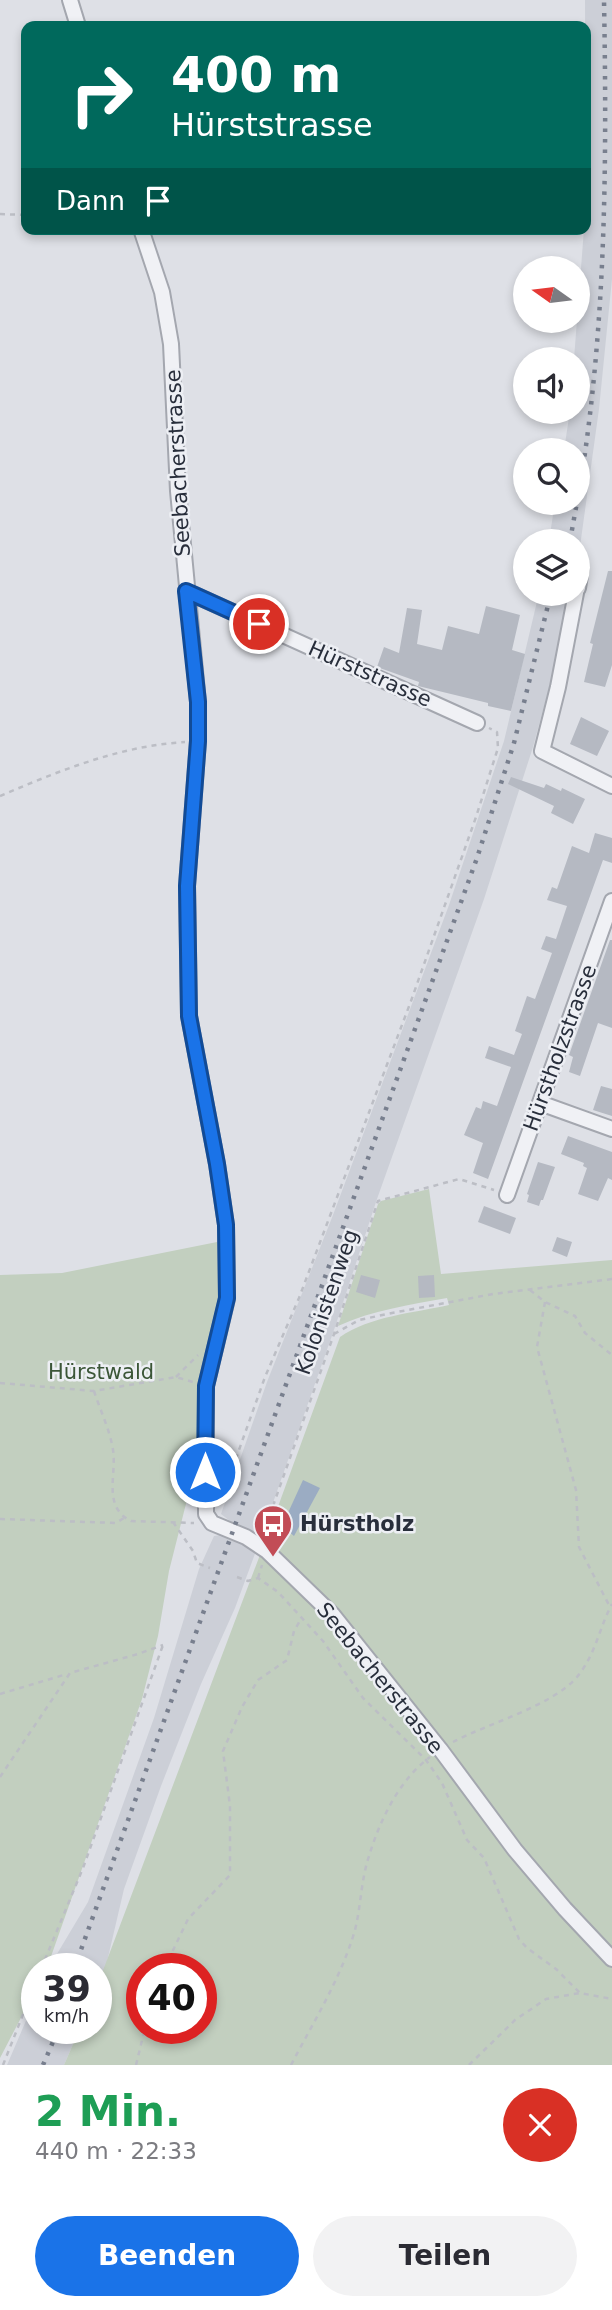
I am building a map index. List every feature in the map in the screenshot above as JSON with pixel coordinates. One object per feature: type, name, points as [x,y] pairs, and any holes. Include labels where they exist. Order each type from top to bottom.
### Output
[{"type":"street","points":[[70,0],[76,21]]},
{"type":"street","name":"Seebacherstrasse","points":[[143,235],[162,292],[171,344],[178,491],[198,702],[198,741],[187,886],[189,1016],[226,1225],[227,1298],[206,1386],[206,1514],[212,1523],[246,1536],[267,1551],[333,1615],[440,1749],[515,1850],[612,1959]]},
{"type":"street","name":"Hürststrasse","points":[[186,591],[477,723]]},
{"type":"street","points":[[574,606],[558,687],[541,751],[612,786]]},
{"type":"street","name":"Hürstholzstrasse","points":[[507,1195],[612,901]]},
{"type":"street","points":[[540,1103],[612,1129]]},
{"type":"path","points":[[0,214],[21,215]]},
{"type":"path","points":[[205,1492],[224,1492],[265,1377],[299,1298],[411,1001],[498,748],[497,732],[477,723]]},
{"type":"path","points":[[0,796],[116,753],[144,746],[198,741]]},
{"type":"path","name":"Kolonistenweg","points":[[271,1541],[274,1503],[378,1201],[458,1178],[507,1195]]},
{"type":"path","points":[[334,1334],[359,1320],[494,1294],[612,1279]]},
{"type":"path","points":[[530,1290],[545,1302],[575,1316],[585,1332],[612,1354]]},
{"type":"path","points":[[291,2065],[336,1980],[355,1929],[368,1857],[386,1811],[410,1777],[440,1749],[472,1732],[549,1699],[577,1678],[597,1646],[611,1606],[579,1547],[576,1490],[537,1347],[545,1302]]},
{"type":"path","points":[[176,1377],[218,1336]]},
{"type":"path","points":[[0,1383],[94,1391],[176,1377],[206,1386]]},
{"type":"path","points":[[94,1391],[113,1448],[112,1487],[115,1506],[124,1518],[131,1521],[212,1523]]},
{"type":"path","points":[[0,1519],[116,1523],[124,1518]]},
{"type":"path","points":[[173,1522],[193,1551],[197,1563],[210,1568]]},
{"type":"path","points":[[237,1577],[248,1581],[258,1578],[278,1592],[323,1641],[363,1698],[426,1760],[442,1783],[467,1840],[484,1858],[519,1939],[580,1993]]},
{"type":"path","points":[[172,1953],[188,1919],[230,1875],[230,1806],[223,1751],[242,1707],[258,1680],[287,1660],[294,1631],[301,1619]]},
{"type":"path","points":[[0,1695],[163,1645],[83,1868],[48,1953]]},
{"type":"path","points":[[0,1777],[70,1674]]},
{"type":"path","points":[[469,2065],[515,2021],[546,1999],[580,1993],[612,1999]]},
{"type":"path","points":[[3,2065],[21,2020]]},
{"type":"path","points":[[135,2065],[141,2044]]},
{"type":"path","points":[[0,2061],[5,2060]]},
{"type":"shaded area","points":[[585,0],[612,0],[612,279],[590,474],[590,438],[566,438],[568,424],[590,424],[590,347],[575,347],[576,333],[590,333],[590,256],[582,256],[584,235],[591,235],[591,21],[585,21]]},
{"type":"shaded area","points":[[553,515],[584,515],[582,529],[551,529]]},
{"type":"shaded area","points":[[536,606],[569,606],[533,747],[484,899],[263,1531],[248,1531],[239,1528],[221,1514],[267,1382],[333,1215],[449,905],[504,741]]},
{"type":"shaded area","points":[[221,1535],[245,1542],[256,1551],[161,1786],[124,1889],[109,1953],[58,1953],[88,1902],[154,1718],[199,1569],[214,1536]]},
{"type":"shaded area","points":[[21,2032],[21,2044],[73,2044],[64,2065],[7,2065]]},
{"type":"green space","points":[[429,1189],[441,1274],[612,1260],[612,2065],[64,2065],[73,2044],[112,2044],[112,1953],[110,1953],[340,1337],[378,1320],[449,1305],[447,1298],[419,1303],[378,1312],[338,1326],[378,1204]]},
{"type":"green space","name":"Hürstwald","points":[[222,1241],[221,1300],[200,1390],[198,1482],[191,1484],[169,1571],[158,1636],[142,1699],[52,1953],[21,1953],[21,2018],[0,2058],[0,1275],[62,1273]]},
{"type":"water","points":[[303,1480],[320,1488],[294,1536],[282,1526]]},
{"type":"building","points":[[608,571],[612,571],[612,665],[605,687],[584,682],[593,644],[590,643]]},
{"type":"building","points":[[486,606],[520,615],[512,650],[525,654],[511,711],[418,686],[419,682],[377,667],[384,647],[399,653],[407,608],[422,610],[417,644],[442,650],[448,626],[479,634]]},
{"type":"building","points":[[581,717],[609,731],[597,756],[570,744]]},
{"type":"building","points":[[511,777],[544,788],[546,784],[561,791],[562,788],[585,799],[573,824],[551,813],[554,806],[508,784]]},
{"type":"building","points":[[595,833],[612,838],[612,863],[603,860],[488,1179],[473,1173],[483,1143],[464,1135],[476,1107],[481,1109],[483,1101],[497,1106],[511,1067],[485,1058],[489,1046],[514,1055],[522,1034],[515,1031],[527,996],[535,999],[552,953],[541,949],[546,936],[556,939],[567,906],[547,900],[552,887],[557,889],[572,846],[589,853]]},
{"type":"building","points":[[610,940],[612,1028],[598,1023],[580,1076],[569,1072],[573,1057],[569,1055]]},
{"type":"building","points":[[601,1086],[612,1089],[612,1116],[593,1110]]},
{"type":"building","points":[[568,1136],[612,1152],[612,1180],[608,1178],[598,1201],[578,1194],[587,1168],[583,1166],[584,1163],[561,1154]]},
{"type":"building","points":[[538,1162],[555,1167],[539,1206],[527,1202],[527,1194]]},
{"type":"building","points":[[484,1206],[516,1218],[510,1234],[478,1222]]},
{"type":"building","points":[[557,1237],[572,1242],[567,1257],[552,1251]]},
{"type":"building","points":[[361,1275],[380,1280],[375,1298],[356,1292]]},
{"type":"building","points":[[434,1275],[435,1297],[419,1298],[418,1276]]},
{"type":"railway","points":[[587,438],[603,250],[604,0]]},
{"type":"railway","points":[[572,529],[575,515]]},
{"type":"railway","points":[[80,1953],[477,858],[514,743],[548,606]]},
{"type":"railway","points":[[43,2065],[52,2044]]},
{"type":"place","name":"Hürstholz","points":[[273,1558]]},
{"type":"route","points":[[205,1472],[206,1386],[227,1298],[226,1225],[189,1016],[187,886],[198,741],[198,702],[186,591],[259,624]]}]
